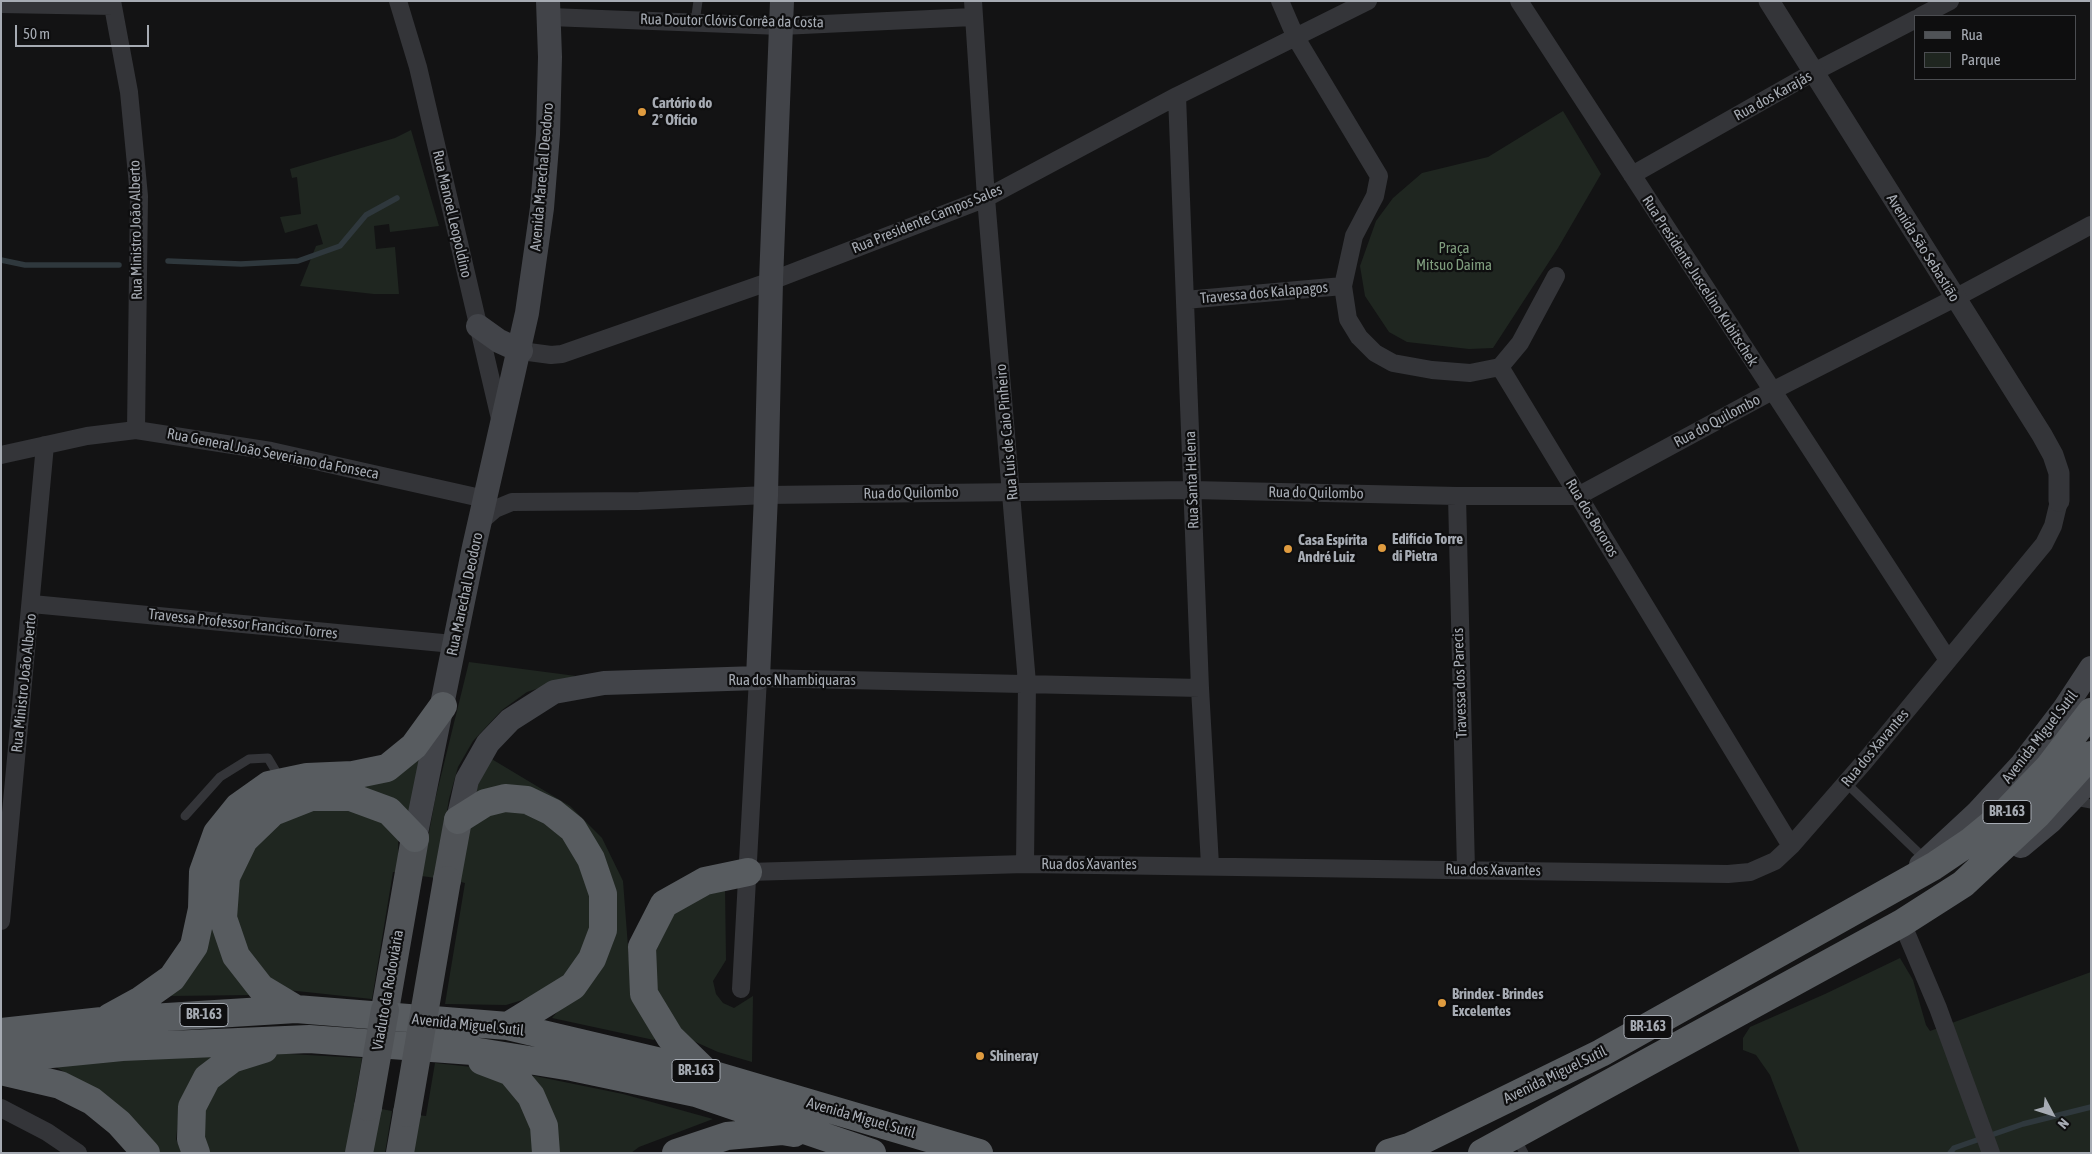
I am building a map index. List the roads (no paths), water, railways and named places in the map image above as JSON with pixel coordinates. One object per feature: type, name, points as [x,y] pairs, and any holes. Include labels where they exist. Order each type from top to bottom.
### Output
[{"type":"highway","points":[[102,1021],[141,1000],[172,978],[194,946],[202,909],[203,872],[217,833],[238,807],[269,785],[307,777],[352,775],[387,768],[414,746],[443,706]]},
{"type":"highway","name":"Avenida Miguel Sutil","points":[[1389,1153],[1409,1147],[1601,1053],[1899,886],[1971,841],[2005,814],[2049,767],[2091,712]]},
{"type":"highway","name":"Avenida Miguel Sutil","points":[[1482,1153],[1519,1144],[1902,923],[1963,884],[2038,814],[2091,755]]},
{"type":"highway","points":[[296,1009],[261,988],[236,956],[223,918],[226,877],[244,840],[273,812],[311,797],[351,797],[382,808],[389,811],[414,838]]},
{"type":"highway","points":[[458,820],[485,803],[505,798],[528,800],[552,812],[573,829],[591,859],[603,894],[603,930],[592,959],[573,986],[508,1026]]},
{"type":"highway","points":[[707,1074],[670,1037],[644,994],[642,947],[664,904],[705,881],[748,872]]},
{"type":"highway","name":"Avenida Miguel Sutil","points":[[1,1032],[102,1021],[296,1009],[508,1026],[707,1074],[979,1153]]},
{"type":"highway","name":"Avenida Miguel Sutil","points":[[1,1059],[122,1047],[309,1040],[453,1049],[572,1067],[696,1093],[872,1153]]},
{"type":"highway","points":[[196,1153],[191,1139],[192,1106],[207,1078],[232,1059],[290,1041]]},
{"type":"highway","points":[[453,1049],[511,1072],[531,1096],[544,1126],[546,1153]]},
{"type":"highway","points":[[1,1071],[60,1086],[92,1101],[119,1123],[146,1153]]},
{"type":"highway","points":[[676,1153],[727,1136],[782,1132],[830,1138]]},
{"type":"main road","points":[[758,678],[766,495],[771,281],[782,1]]},
{"type":"main road","name":"Avenida Marechal Deodoro","points":[[520,351],[542,199],[548,134],[549,9]]},
{"type":"main road","points":[[478,326],[499,341],[520,351]]},
{"type":"main road","name":"Rua Marechal Deodoro","points":[[414,838],[443,706],[453,644],[520,351]]},
{"type":"main road","name":"Avenida Miguel Sutil","points":[[1899,886],[1977,813],[2022,764],[2064,709],[2091,668]]},
{"type":"main road","name":"Rua dos Nhambiquaras","points":[[458,820],[466,780],[488,743],[510,720],[554,692],[604,683],[758,678]]},
{"type":"main road","name":"Avenida Miguel Sutil","points":[[1963,884],[2009,856],[2082,802],[2091,779]]},
{"type":"main road","points":[[400,1153],[458,820]]},
{"type":"main road","name":"Viaduto da Rodoviária","points":[[359,1153],[414,838]]},
{"type":"street","name":"Rua Manoel Leopoldino","points":[[398,1],[418,67],[502,428]]},
{"type":"street","points":[[1280,1],[1296,38],[1379,176],[1375,196],[1354,236],[1343,286],[1348,319],[1359,337],[1375,353],[1393,362],[1432,370],[1470,373],[1500,367],[1520,343],[1556,276]]},
{"type":"street","name":"Rua Presidente Campos Sales","points":[[520,351],[551,355],[562,354],[771,281],[986,198],[1177,96],[1368,1]]},
{"type":"street","name":"Rua Presidente Juscelino Kubitschek","points":[[1519,1],[1948,660]]},
{"type":"street","name":"Avenida São Sebastião","points":[[1769,1],[1812,73],[2052,455],[2059,474],[2059,501]]},
{"type":"street","points":[[1923,15],[1950,1]]},
{"type":"street","points":[[1,4],[112,4]]},
{"type":"street","name":"Rua Ministro João Alberto","points":[[112,4],[129,92],[139,196],[136,430]]},
{"type":"street","name":"Rua Doutor Clóvis Corrêa da Costa","points":[[549,9],[695,22],[781,26],[973,9]]},
{"type":"street","name":"Rua Luís de Caio Pinheiro","points":[[973,9],[986,198],[1027,684],[1025,864]]},
{"type":"street","name":"Rua dos Karajás","points":[[1632,175],[1812,73],[1914,20]]},
{"type":"street","name":"Rua Santa Helena","points":[[1177,96],[1200,688],[1210,865]]},
{"type":"street","name":"Rua do Quilombo","points":[[480,522],[495,509],[512,502],[639,501],[766,495],[1192,490],[1457,496],[1578,496],[1772,391],[1955,298],[2091,225]]},
{"type":"street","name":"Travessa dos Kalapagos","points":[[1185,300],[1343,286]]},
{"type":"street","name":"Rua dos Bororos","points":[[1500,367],[1791,846]]},
{"type":"street","name":"Rua General João Severiano da Fonseca","points":[[1,455],[45,445],[136,430],[271,451],[485,499]]},
{"type":"street","name":"Rua Ministro João Alberto","points":[[1,921],[32,604],[45,445]]},
{"type":"street","name":"Travessa dos Parecis","points":[[1457,496],[1466,870]]},
{"type":"street","name":"Rua dos Xavantes","points":[[748,872],[1025,864],[1210,865],[1728,874],[1750,872],[1775,862],[1846,783],[2044,544],[2053,526],[2059,501]]},
{"type":"street","name":"Travessa Professor Francisco Torres","points":[[32,604],[453,644]]},
{"type":"street","points":[[741,989],[758,678]]},
{"type":"street","name":"Rua dos Nhambiquaras","points":[[758,678],[1200,688]]},
{"type":"street","points":[[1902,923],[1938,1008],[1990,1151]]},
{"type":"street","points":[[1,1108],[47,1132],[78,1153]]},
{"type":"lane","points":[[695,22],[698,1]]},
{"type":"lane","points":[[185,816],[220,777],[249,759],[268,758],[283,782]]},
{"type":"lane","points":[[1846,783],[1926,860]]},
{"type":"waterway","points":[[168,261],[241,264],[298,261],[340,246],[366,215],[397,198]]},
{"type":"waterway","points":[[1,260],[25,265],[119,265]]},
{"type":"waterway","points":[[1950,1153],[1954,1148],[2023,1124],[2091,1107]]},
{"type":"place","name":"Cartório do 2º Ofício","points":[[642,112]]},
{"type":"place","name":"Edifício Torre di Pietra","points":[[1382,548]]},
{"type":"place","name":"Casa Espírita André Luiz","points":[[1288,549]]},
{"type":"place","name":"Brindex - Brindes Excelentes","points":[[1442,1003]]},
{"type":"place","name":"Shineray","points":[[980,1056]]},
{"type":"park label","name":"Praça Mitsuo Daima","points":[[1454,256]]}]
